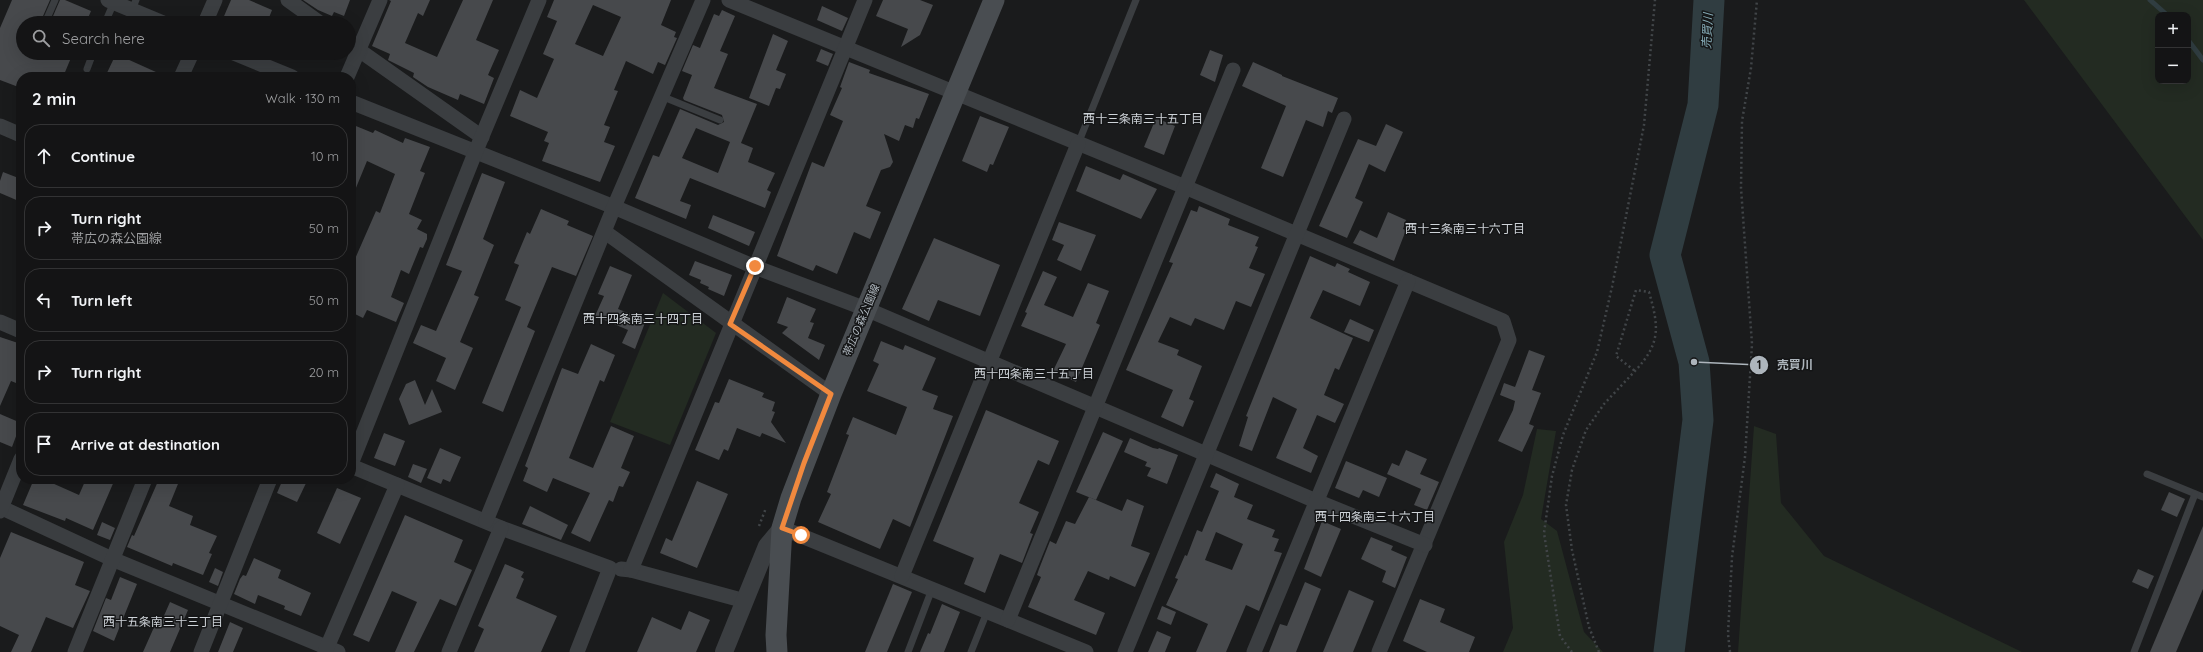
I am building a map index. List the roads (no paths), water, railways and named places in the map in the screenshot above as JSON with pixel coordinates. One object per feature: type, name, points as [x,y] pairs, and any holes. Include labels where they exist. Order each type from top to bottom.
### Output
[{"type":"main road","name":"帯広の森公園線","points":[[777,652],[776,634],[782,528],[801,470],[994,0]]},
{"type":"street","points":[[208,16],[215,0]]},
{"type":"street","points":[[288,0],[310,16]]},
{"type":"street","points":[[356,43],[380,0]]},
{"type":"street","points":[[356,452],[475,153],[539,0]]},
{"type":"street","points":[[486,522],[614,207],[703,0]]},
{"type":"street","points":[[729,0],[1185,187],[1503,321],[1508,340],[1425,545],[1379,652]]},
{"type":"street","points":[[631,570],[730,324],[865,0]]},
{"type":"street","points":[[111,1],[134,5],[152,16]]},
{"type":"street","points":[[356,48],[482,137]]},
{"type":"street","points":[[183,72],[189,60]]},
{"type":"street","points":[[251,60],[280,72]]},
{"type":"street","points":[[348,72],[351,60]]},
{"type":"street","points":[[1008,620],[1094,406],[1233,70]]},
{"type":"street","points":[[356,104],[475,153],[614,207],[755,266],[866,309],[1316,501],[1425,545]]},
{"type":"street","points":[[1125,652],[1344,119]]},
{"type":"street","points":[[0,126],[16,133]]},
{"type":"street","points":[[902,576],[988,361],[1078,144]]},
{"type":"street","points":[[605,232],[730,324],[831,394]]},
{"type":"street","points":[[1254,652],[1408,281]]},
{"type":"street","points":[[0,322],[16,329]]},
{"type":"street","points":[[356,467],[501,528],[610,568],[631,570],[745,601]]},
{"type":"street","points":[[16,471],[0,509],[112,559],[330,650],[397,485]]},
{"type":"street","points":[[75,652],[143,484]]},
{"type":"street","points":[[201,652],[268,484]]},
{"type":"street","points":[[449,652],[501,528]]},
{"type":"street","points":[[724,652],[767,546],[782,528],[1086,652]]},
{"type":"street","points":[[576,652],[610,568]]},
{"type":"lane","points":[[48,16],[55,0]]},
{"type":"lane","points":[[1078,144],[1136,0]]},
{"type":"lane","points":[[107,16],[111,1]]},
{"type":"lane","points":[[87,69],[90,60]]},
{"type":"lane","points":[[661,96],[720,120]]},
{"type":"lane","points":[[2147,474],[2203,497]]},
{"type":"lane","points":[[2134,652],[2195,494]]},
{"type":"lane","points":[[908,652],[932,589]]},
{"type":"lane","points":[[971,652],[987,612]]},
{"type":"waterway","name":"売買川","points":[[1669,652],[1698,420],[1694,362],[1665,255],[1703,105],[1709,0]]},
{"type":"waterway","points":[[2150,0],[2164,12]]},
{"type":"waterway","points":[[2191,44],[2203,60]]},
{"type":"place","name":"売買川","points":[[1694,362]]},
{"type":"district","name":"西十三条南三十五丁目","points":[[1143,118]]},
{"type":"district","name":"西十三条南三十六丁目","points":[[1465,228]]},
{"type":"district","name":"西十四条南三十四丁目","points":[[643,318]]},
{"type":"district","name":"西十四条南三十五丁目","points":[[1034,373]]},
{"type":"district","name":"西十四条南三十六丁目","points":[[1375,516]]},
{"type":"district","name":"西十五条南三十三丁目","points":[[163,621]]}]
